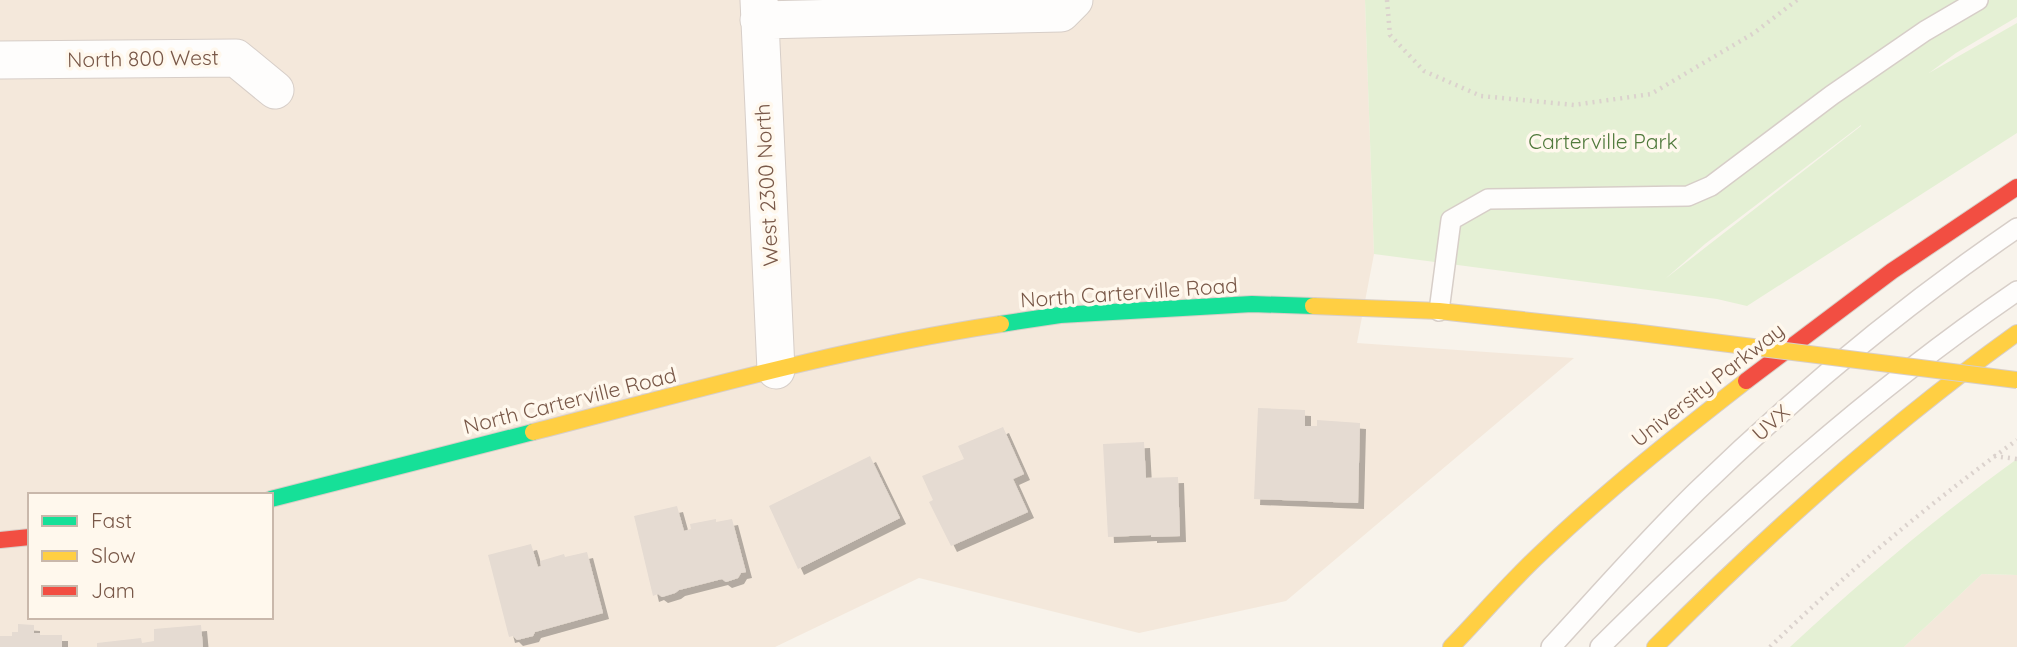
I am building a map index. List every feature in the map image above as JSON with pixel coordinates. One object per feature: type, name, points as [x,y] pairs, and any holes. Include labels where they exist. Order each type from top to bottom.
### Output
[{"type":"street","points":[[759,10],[1060,13],[1074,0]]},
{"type":"street","name":"West 2300 North","points":[[759,10],[776,370]]},
{"type":"street","name":"North 800 West","points":[[0,60],[236,58],[275,90]]},
{"type":"street","name":"University Parkway","points":[[1451,647],[1549,544],[1640,466],[1734,390],[1870,287],[2017,187]]},
{"type":"street","name":"North Carterville Road","points":[[273,498],[776,370],[928,335],[1060,315],[1251,304],[1439,311],[1633,332],[2017,380]]},
{"type":"street","points":[[1655,647],[1814,495],[1924,403],[2017,334]]},
{"type":"street","points":[[0,540],[28,537]]},
{"type":"lane","points":[[1439,311],[1451,219],[1488,199],[1688,196],[1712,186],[1832,95],[1925,31],[1978,0]]},
{"type":"lane","name":"UVX","points":[[1551,647],[1634,555],[1696,492],[1789,405],[1907,307],[2017,228]]},
{"type":"lane","points":[[1601,647],[1727,525],[1820,442],[1906,372],[2017,291]]},
{"type":"path","points":[[1387,0],[1390,35],[1424,71],[1481,96],[1574,105],[1651,94],[1754,33],[1797,0]]},
{"type":"path","points":[[1770,647],[1888,541],[2017,440]]},
{"type":"path","points":[[1994,456],[2017,459]]},
{"type":"shaded area","points":[[0,0],[1365,0],[1374,254],[1357,343],[1574,358],[1286,601],[1139,633],[919,578],[775,647],[0,647]]},
{"type":"shaded area","points":[[1982,574],[2017,575],[2017,647],[1904,647]]},
{"type":"green space","name":"Carterville Park","points":[[1365,0],[2017,0],[2017,17],[1956,53],[1929,73],[2017,23],[2017,133],[1747,306],[1717,299],[1374,254]],"holes":[[[1861,126],[1665,279],[1705,244]]]},
{"type":"green space","points":[[2017,459],[2017,575],[1982,574],[1904,647],[1790,647],[1901,549]]},
{"type":"building","points":[[1258,408],[1305,410],[1305,426],[1317,426],[1317,420],[1360,423],[1358,503],[1254,499]]},
{"type":"building","points":[[1003,427],[1024,474],[1013,479],[1028,512],[951,546],[929,502],[933,500],[922,476],[964,459],[958,446]]},
{"type":"building","points":[[1144,442],[1146,478],[1178,477],[1180,536],[1108,537],[1103,444]]},
{"type":"building","points":[[870,456],[900,518],[798,569],[769,506]]},
{"type":"building","points":[[677,506],[684,531],[691,529],[690,524],[732,519],[746,572],[726,582],[722,579],[662,597],[658,594],[653,596],[634,516]]},
{"type":"building","points":[[531,544],[538,567],[541,566],[540,561],[564,554],[565,557],[587,552],[603,613],[535,632],[533,636],[517,640],[513,636],[509,637],[488,555]]},
{"type":"building","points":[[18,624],[34,625],[34,633],[40,635],[62,635],[62,647],[0,647],[0,636],[12,636],[12,632],[18,632]]},
{"type":"building","points":[[201,625],[203,647],[97,647],[97,643],[141,638],[142,643],[154,641],[154,629]]},
{"type":"traffic: fast","points":[[1001,324],[1060,315],[1252,304],[1313,306]]},
{"type":"traffic: fast","points":[[273,498],[533,432]]},
{"type":"traffic: slow","points":[[1313,306],[1439,311],[1633,332]]},
{"type":"traffic: slow","points":[[533,432],[824,358],[1001,324]]},
{"type":"traffic: slow","points":[[1633,332],[2017,380]]},
{"type":"traffic: slow","points":[[1655,647],[1829,482],[1921,406],[2017,333]]},
{"type":"traffic: slow","points":[[1451,647],[1517,576],[1565,531],[1641,465],[1746,381]]},
{"type":"traffic: jam","points":[[1746,381],[1892,271],[2017,187]]},
{"type":"traffic: jam","points":[[0,540],[28,537]]}]
